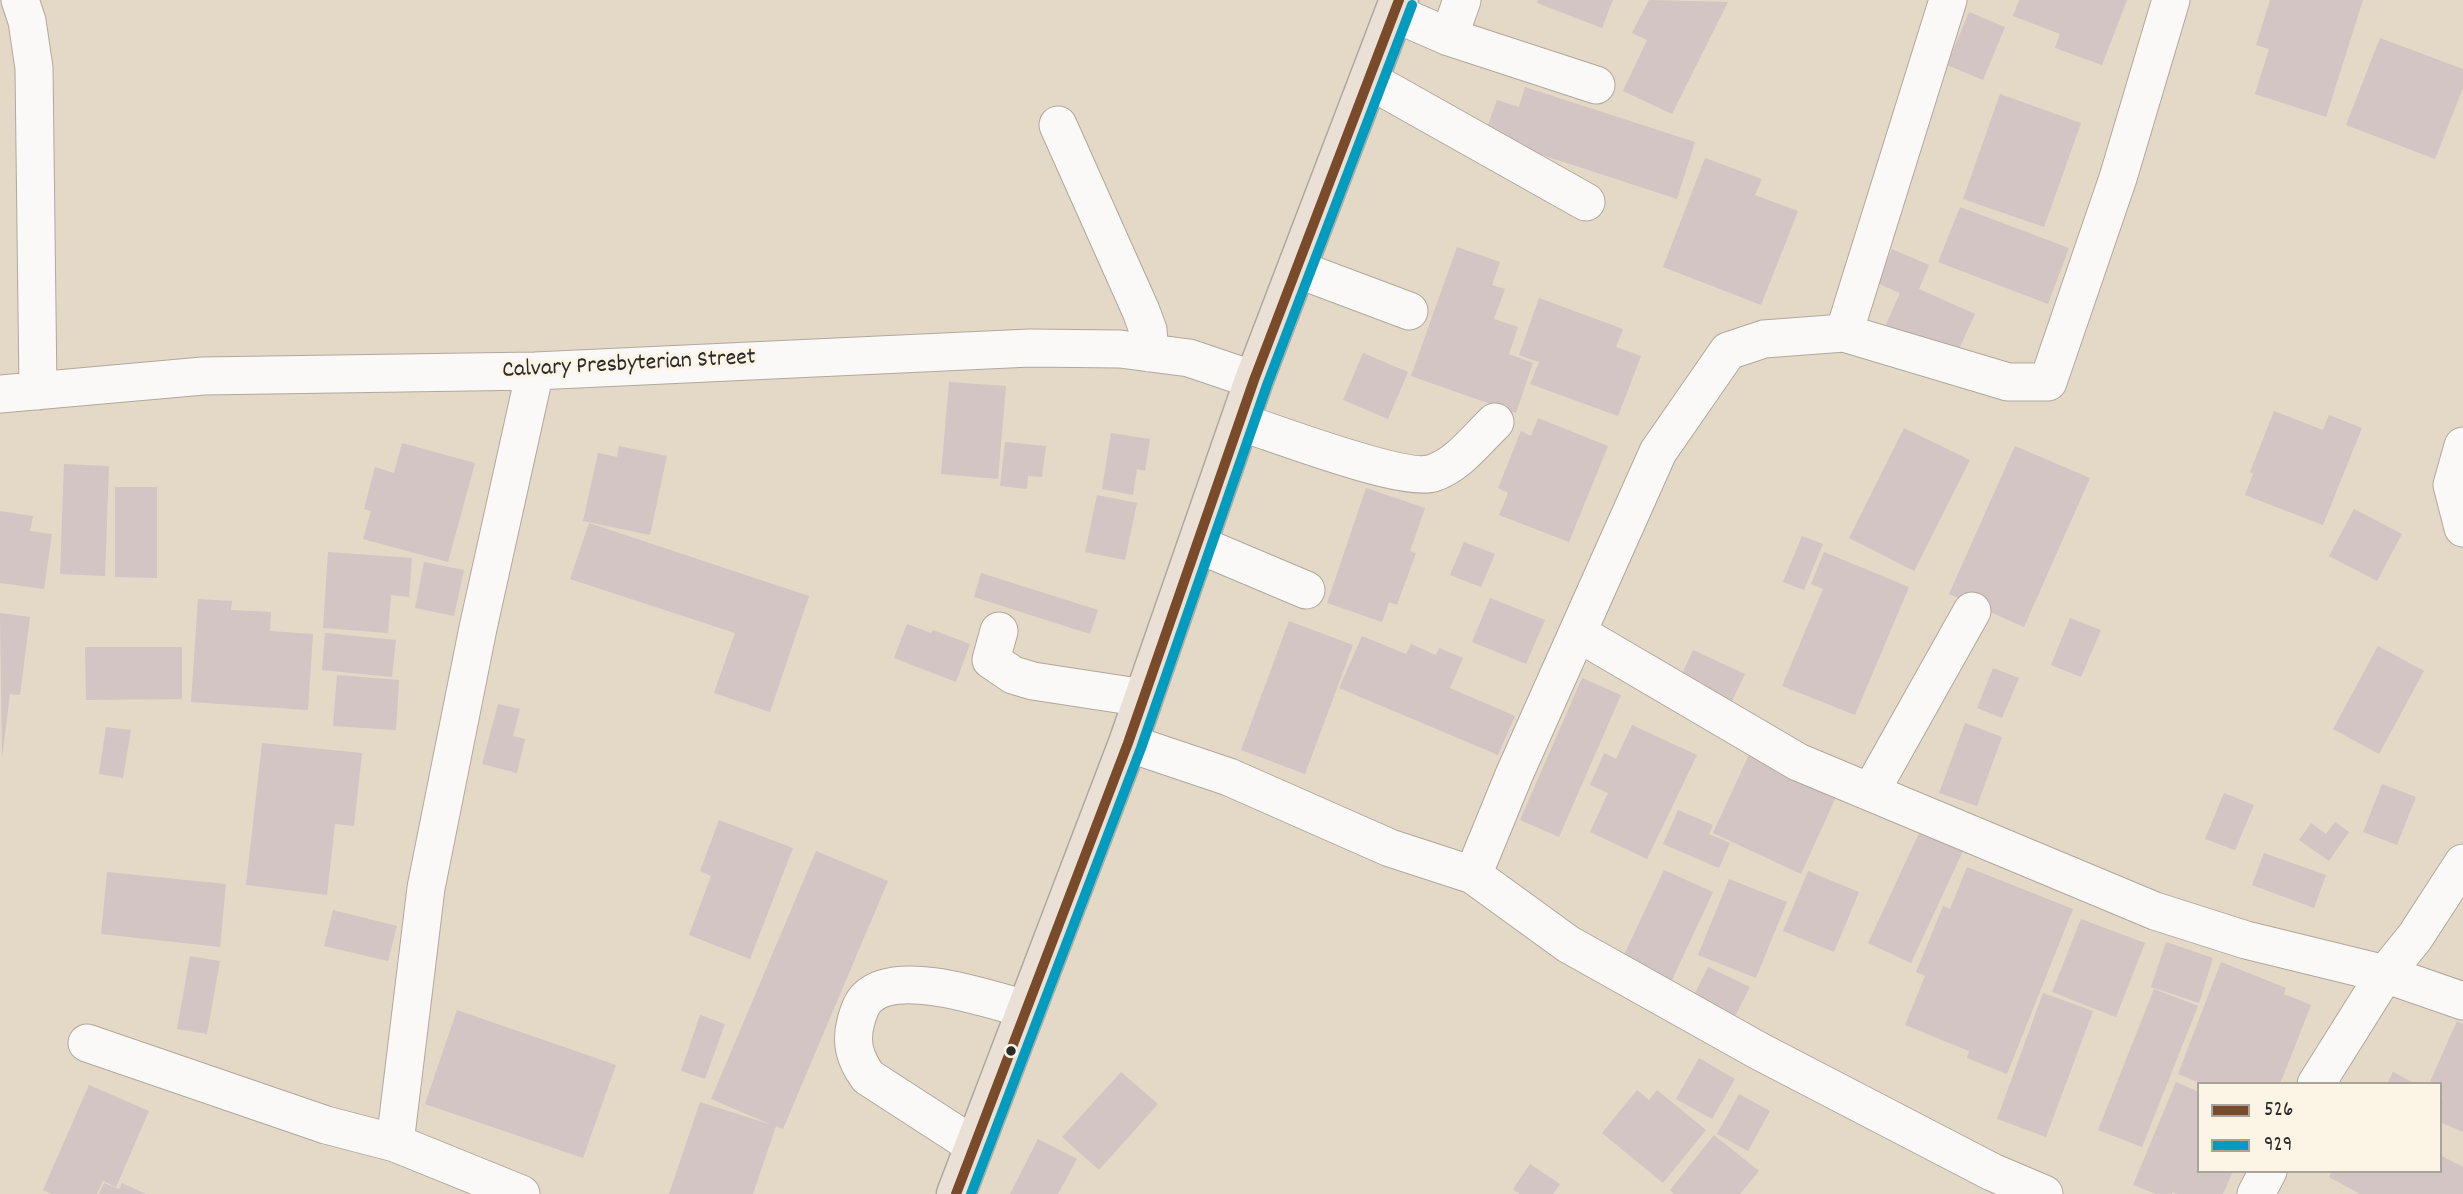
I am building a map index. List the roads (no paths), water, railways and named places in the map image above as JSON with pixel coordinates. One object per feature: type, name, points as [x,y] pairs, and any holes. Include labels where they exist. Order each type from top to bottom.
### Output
[{"type":"main road","points":[[956,1194],[1128,743],[1254,380],[1396,6]]},
{"type":"street","points":[[20,0],[27,21],[34,68],[38,391]]},
{"type":"street","points":[[1449,37],[1462,0]]},
{"type":"street","points":[[1844,333],[1948,0]]},
{"type":"street","points":[[1473,875],[1514,775],[1658,452],[1728,351],[1764,339],[1844,333],[2008,382],[2048,382],[2118,178],[2171,0]]},
{"type":"street","points":[[1396,6],[1449,37],[1596,85]]},
{"type":"street","points":[[1369,80],[1586,202]]},
{"type":"street","points":[[1058,125],[1141,311],[1148,330],[1150,353]]},
{"type":"street","points":[[1297,269],[1409,311]]},
{"type":"street","name":"Calvary Presbyterian Street","points":[[0,394],[203,376],[535,371],[1030,348],[1120,349],[1189,358],[1254,380]]},
{"type":"street","points":[[395,1143],[426,888],[478,628],[535,371]]},
{"type":"street","points":[[1240,422],[1404,474],[1430,474],[1453,464],[1495,422]]},
{"type":"street","points":[[2463,446],[2452,485],[2463,528]]},
{"type":"street","points":[[1197,544],[1306,590]]},
{"type":"street","points":[[1871,792],[1972,611]]},
{"type":"street","points":[[999,631],[991,660],[1013,675],[1033,681],[1144,698]]},
{"type":"street","points":[[1578,633],[1798,762],[2155,911],[2246,940],[2385,974],[2463,1001]]},
{"type":"street","points":[[1128,743],[1229,777],[1390,848],[1473,875],[1568,944],[1735,1038],[1992,1172],[2044,1194]]},
{"type":"street","points":[[2317,1082],[2385,974],[2415,937],[2463,863]]},
{"type":"street","points":[[974,1145],[868,1077],[857,1060],[853,1046],[859,1012],[867,997],[884,989],[904,985],[942,986],[1025,1009]]},
{"type":"street","points":[[87,1043],[326,1125],[395,1143],[521,1194]]},
{"type":"street","points":[[2256,1194],[2267,1173]]}]
